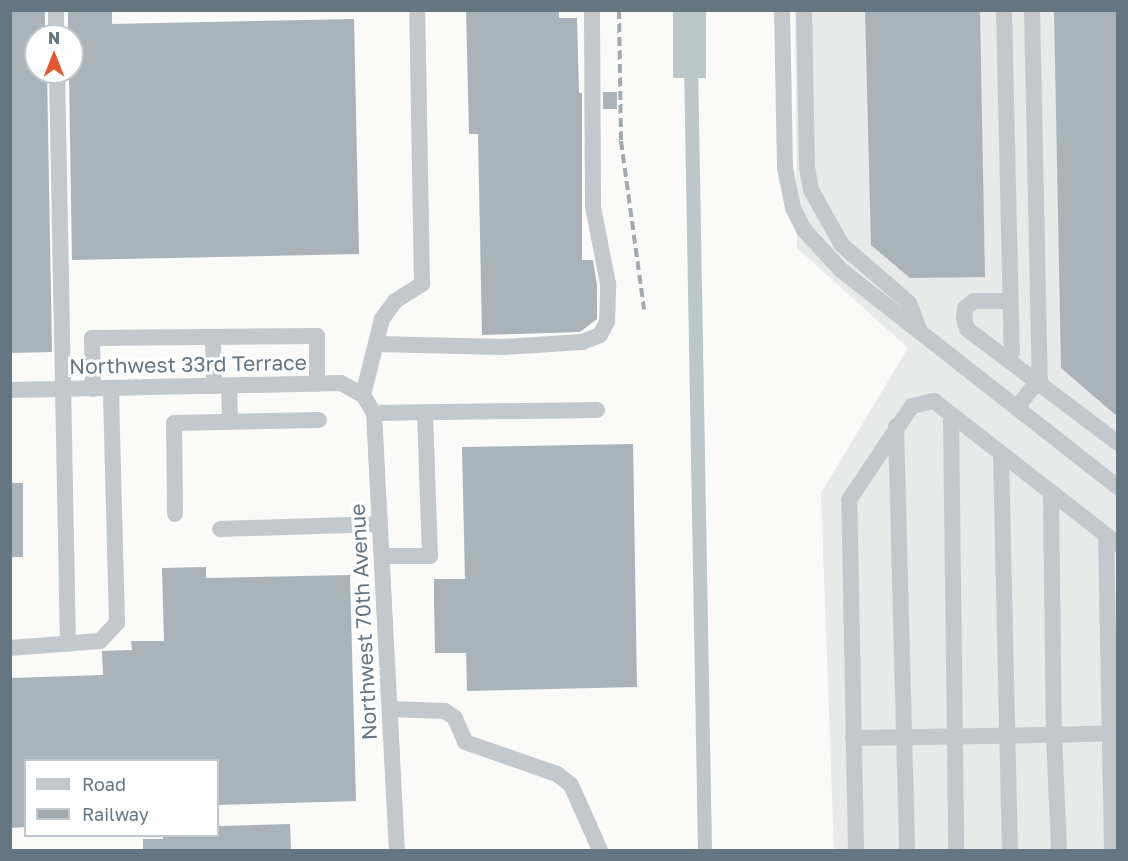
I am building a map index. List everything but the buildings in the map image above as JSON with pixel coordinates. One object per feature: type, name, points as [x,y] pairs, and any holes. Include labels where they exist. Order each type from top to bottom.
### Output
[{"type":"street","points":[[363,395],[388,308],[422,284],[417,10]]},
{"type":"street","points":[[376,344],[503,347],[582,342],[600,335],[607,322],[608,284],[592,207],[592,10]]},
{"type":"street","points":[[782,10],[785,168],[793,208],[804,230],[841,270],[1118,487]]},
{"type":"street","points":[[804,10],[807,167],[811,190],[842,245],[909,303],[921,332]]},
{"type":"street","points":[[1004,10],[1012,352],[1007,358]]},
{"type":"street","points":[[1017,408],[1040,378],[1032,10]]},
{"type":"street","points":[[57,84],[68,643]]},
{"type":"street","points":[[1010,301],[974,301],[964,313],[967,329],[1118,443]]},
{"type":"street","points":[[93,389],[92,338],[317,336],[317,384]]},
{"type":"street","points":[[213,337],[230,422]]},
{"type":"street","name":"Northwest 33rd Terrace","points":[[10,390],[341,383],[363,395]]},
{"type":"street","points":[[10,648],[100,641],[117,623],[111,388]]},
{"type":"street","name":"Northwest 70th Avenue","points":[[363,395],[374,413],[397,850]]},
{"type":"street","points":[[856,850],[849,500],[896,426],[912,406],[934,401],[951,418],[1112,540],[1114,733],[1112,850]]},
{"type":"street","points":[[374,413],[597,410]]},
{"type":"street","points":[[382,556],[430,556],[425,412]]},
{"type":"street","points":[[951,418],[956,850]]},
{"type":"street","points":[[175,514],[174,423],[319,420]]},
{"type":"street","points":[[896,426],[907,850]]},
{"type":"street","points":[[1001,457],[1010,850]]},
{"type":"street","points":[[1051,495],[1054,735],[1059,850]]},
{"type":"street","points":[[220,529],[380,524]]},
{"type":"street","points":[[390,709],[445,711],[455,718],[465,742],[557,774],[572,784],[600,850]]},
{"type":"street","points":[[853,738],[1114,733]]},
{"type":"shaded area","points":[[673,11],[706,11],[706,78],[673,78]]},
{"type":"shaded area","points":[[795,11],[1117,11],[1117,850],[834,850],[821,493],[908,348],[797,248]]},
{"type":"waterway","points":[[691,64],[705,850]]},
{"type":"railway","points":[[619,10],[621,141],[644,309]]}]
